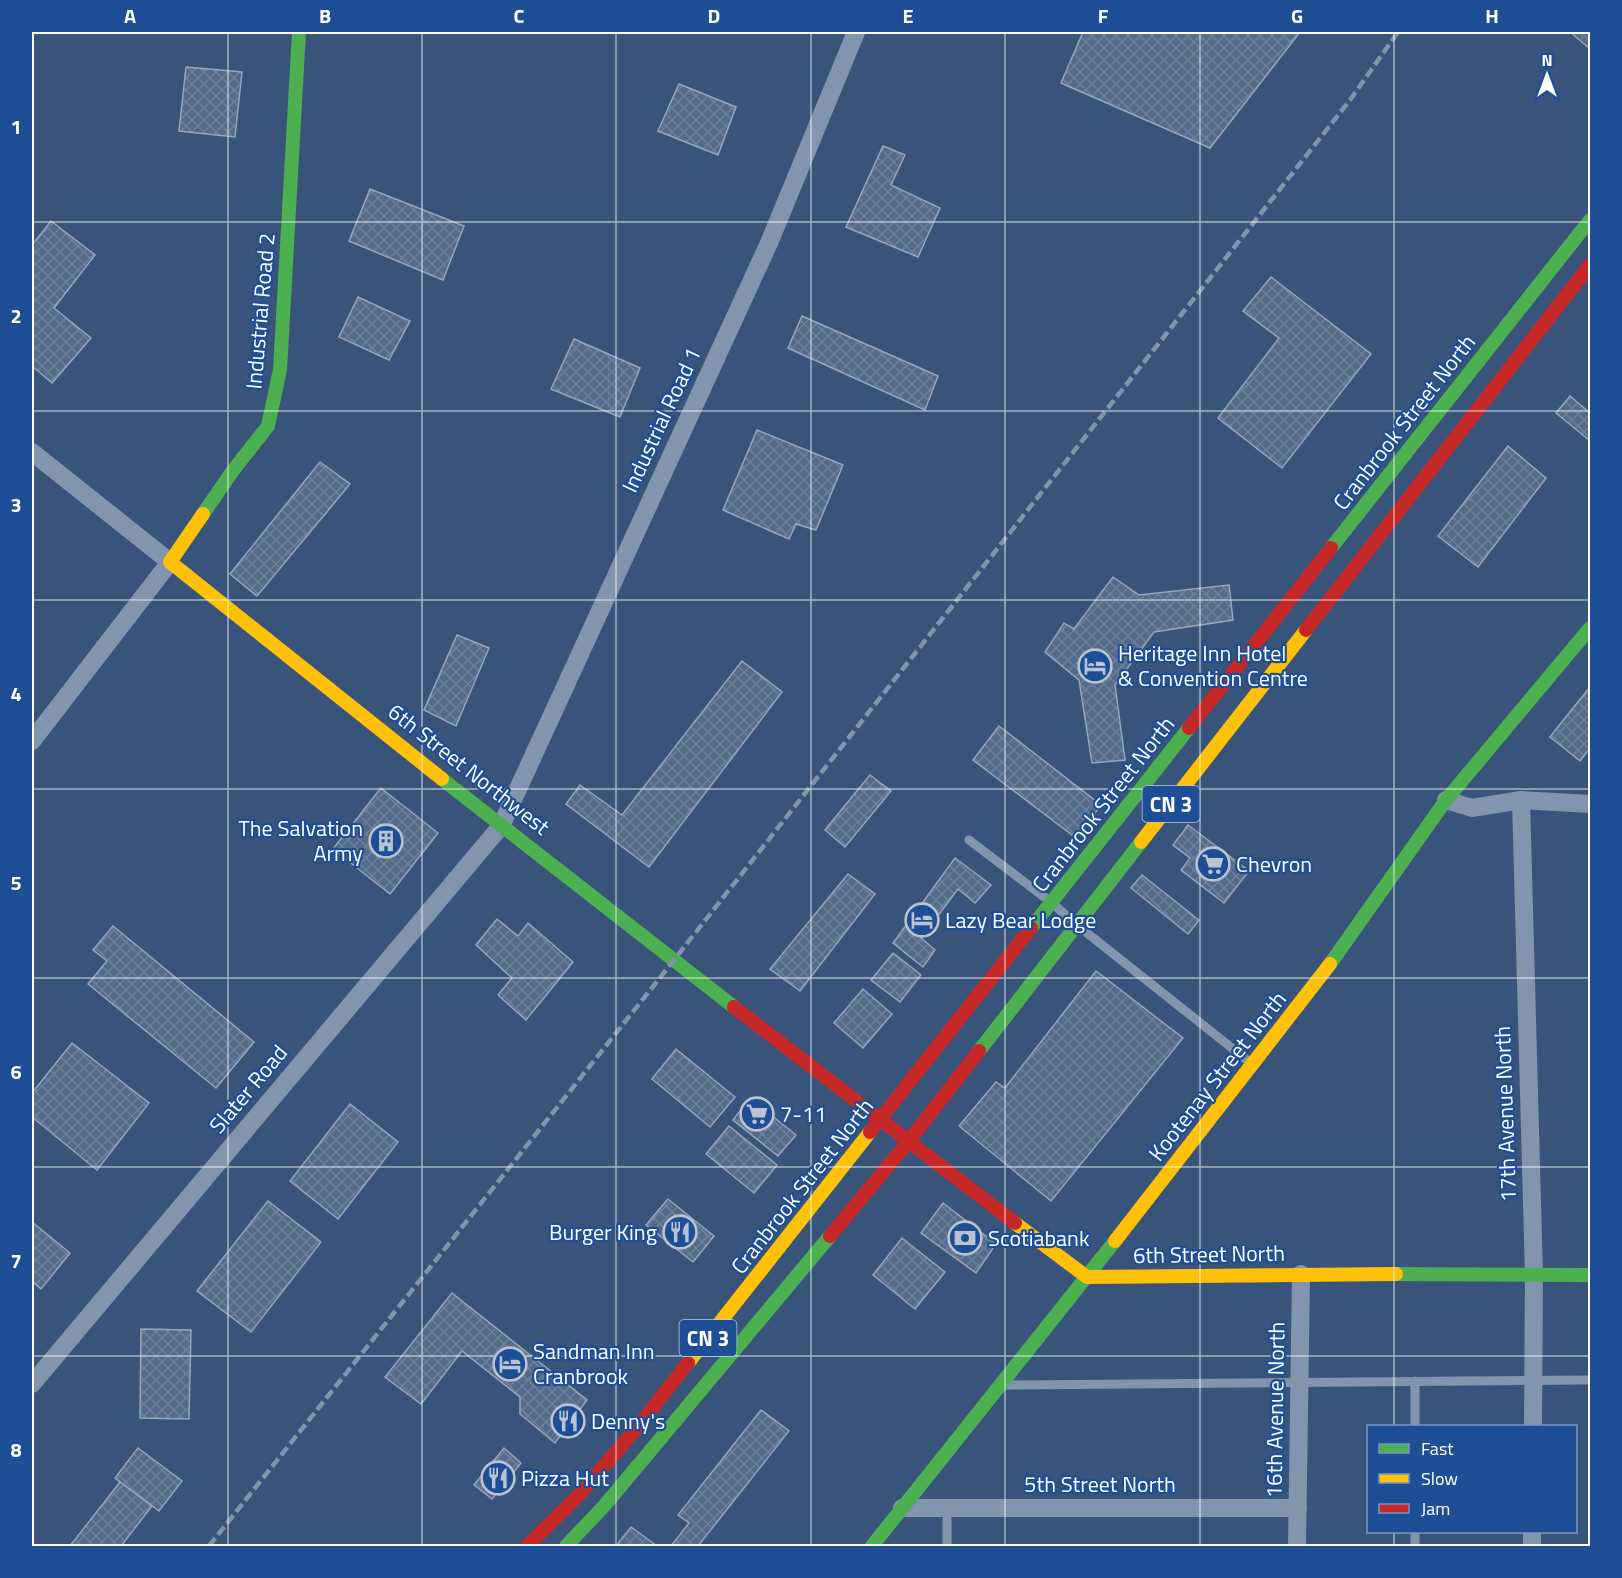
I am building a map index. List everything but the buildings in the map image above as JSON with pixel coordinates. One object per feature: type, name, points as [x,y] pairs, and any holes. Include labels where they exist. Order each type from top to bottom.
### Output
[{"type":"main road","name":"Industrial Road 2","points":[[170,562],[234,469],[268,426],[276,395],[281,358],[299,32]]},
{"type":"main road","name":"Cranbrook Street North","points":[[527,1546],[579,1495],[635,1430],[1590,220]]},
{"type":"main road","name":"CN 3","points":[[566,1546],[613,1497],[908,1142],[1590,266]]},
{"type":"main road","name":"6th Street Northwest","points":[[170,562],[501,825],[880,1121]]},
{"type":"main road","name":"Kootenay Street North","points":[[872,1546],[1087,1277],[1316,984],[1446,800],[1590,628]]},
{"type":"main road","points":[[880,1121],[1087,1277]]},
{"type":"main road","name":"6th Street North","points":[[1087,1277],[1301,1274],[1590,1275]]},
{"type":"street","name":"Industrial Road 1","points":[[501,825],[769,243],[856,32]]},
{"type":"street","name":"6th Street Northwest","points":[[32,452],[170,562]]},
{"type":"street","points":[[32,741],[170,562]]},
{"type":"street","points":[[1446,800],[1472,808],[1521,800],[1590,804]]},
{"type":"street","name":"17th Avenue North","points":[[1521,800],[1534,1275],[1533,1425]]},
{"type":"street","name":"Slater Road","points":[[32,1384],[501,825]]},
{"type":"street","name":"16th Avenue North","points":[[1297,1546],[1301,1274]]},
{"type":"street","name":"5th Street North","points":[[902,1509],[1298,1509]]},
{"type":"lane","points":[[969,840],[1052,903],[1252,1065]]},
{"type":"lane","points":[[1001,1385],[1590,1380]]},
{"type":"lane","points":[[1415,1382],[1415,1425]]},
{"type":"lane","points":[[947,1509],[947,1546]]},
{"type":"railway","points":[[209,1546],[674,960],[1350,100],[1398,32]]},
{"type":"traffic: fast","points":[[203,514],[234,469],[268,426],[280,370],[299,32]]},
{"type":"traffic: fast","points":[[1331,548],[1590,220]]},
{"type":"traffic: fast","points":[[1330,964],[1446,800],[1590,628]]},
{"type":"traffic: fast","points":[[1031,928],[1189,728]]},
{"type":"traffic: fast","points":[[442,779],[734,1007]]},
{"type":"traffic: fast","points":[[979,1051],[1141,842]]},
{"type":"traffic: fast","points":[[566,1546],[605,1505],[830,1236]]},
{"type":"traffic: fast","points":[[872,1546],[1115,1241]]},
{"type":"traffic: fast","points":[[1396,1274],[1590,1275]]},
{"type":"traffic: slow","points":[[203,514],[170,562],[442,779]]},
{"type":"traffic: slow","points":[[1141,842],[1306,630]]},
{"type":"traffic: slow","points":[[1115,1241],[1330,964]]},
{"type":"traffic: slow","points":[[688,1363],[870,1132]]},
{"type":"traffic: slow","points":[[1015,1223],[1087,1277],[1396,1274]]},
{"type":"traffic: jam","points":[[1306,630],[1590,265]]},
{"type":"traffic: jam","points":[[1189,728],[1331,548]]},
{"type":"traffic: jam","points":[[870,1132],[1031,928]]},
{"type":"traffic: jam","points":[[734,1007],[1015,1223]]},
{"type":"traffic: jam","points":[[830,1236],[979,1051]]},
{"type":"traffic: jam","points":[[527,1546],[579,1495],[688,1363]]},
{"type":"place","name":"Heritage Inn Hotel & Convention Centre","points":[[1095,666]]},
{"type":"place","name":"The Salvation Army","points":[[386,841]]},
{"type":"place","name":"Chevron","points":[[1213,864]]},
{"type":"place","name":"Lazy Bear Lodge","points":[[922,920]]},
{"type":"place","name":"7-11","points":[[757,1114]]},
{"type":"place","name":"Burger King","points":[[680,1232]]},
{"type":"place","name":"Scotiabank","points":[[965,1238]]},
{"type":"place","name":"Sandman Inn Cranbrook","points":[[510,1364]]},
{"type":"place","name":"Denny's","points":[[568,1421]]},
{"type":"place","name":"Pizza Hut","points":[[498,1478]]}]
